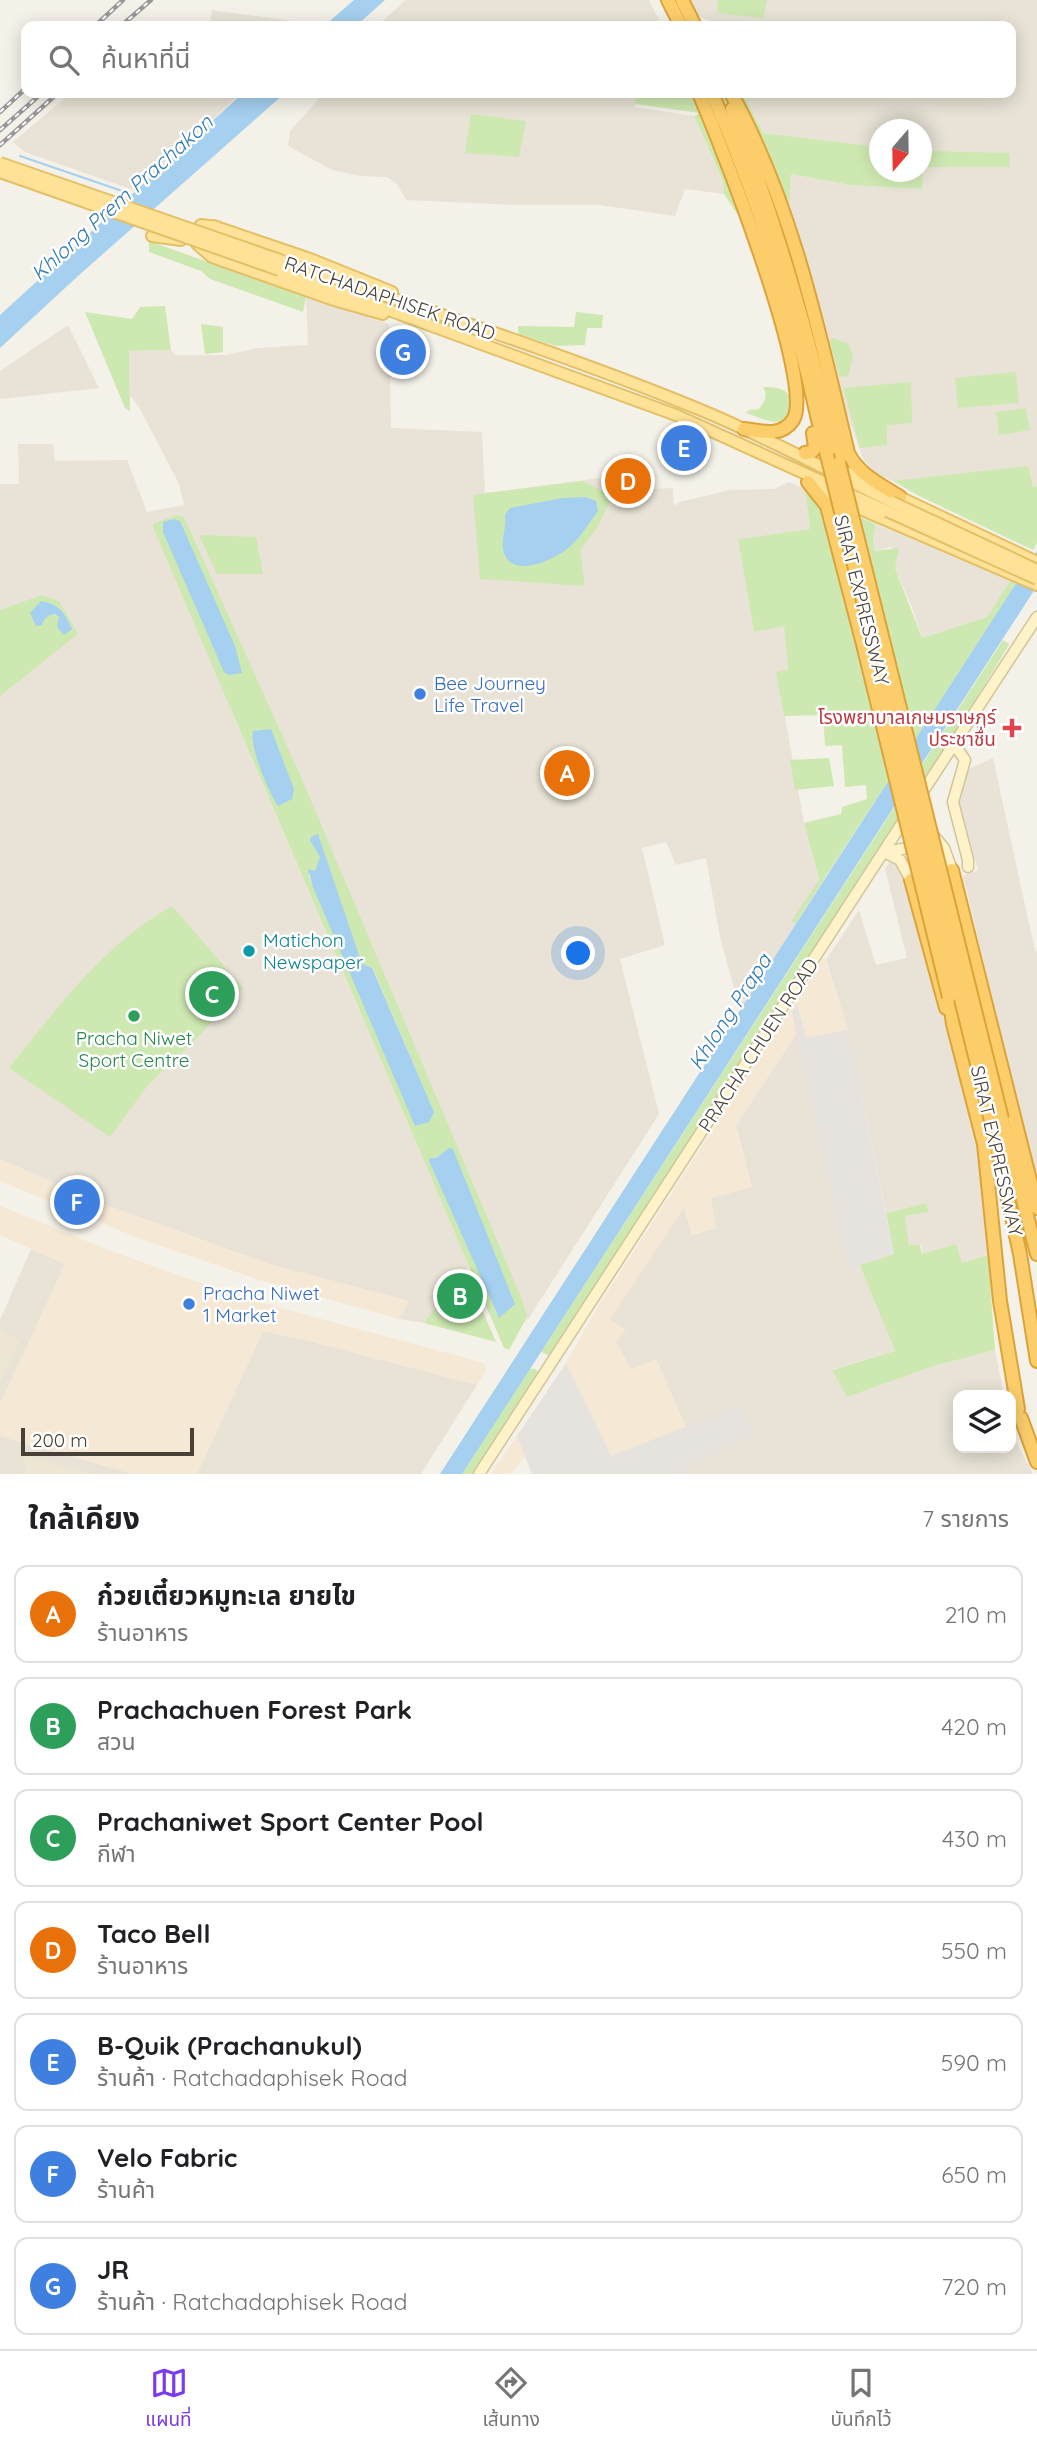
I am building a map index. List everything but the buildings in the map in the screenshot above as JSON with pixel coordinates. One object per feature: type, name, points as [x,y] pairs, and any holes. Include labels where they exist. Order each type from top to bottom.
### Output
[{"type":"highway","points":[[666,0],[672,21]]},
{"type":"highway","points":[[666,0],[678,21]]},
{"type":"highway","points":[[682,0],[692,21]]},
{"type":"highway","points":[[701,98],[735,181],[806,400],[816,445],[814,451],[805,453]]},
{"type":"highway","name":"SIRAT EXPRESSWAY","points":[[714,98],[746,173],[774,255],[798,339],[996,1120],[1037,1254]]},
{"type":"highway","name":"SIRAT EXPRESSWAY","points":[[730,98],[768,204],[805,324],[996,1120],[1037,1361]]},
{"type":"highway","points":[[731,98],[759,149],[785,216],[833,387],[848,453],[854,465],[893,503]]},
{"type":"highway","points":[[744,429],[778,432],[788,427],[795,418],[799,403],[794,366]]},
{"type":"highway","points":[[808,482],[827,506],[984,1144],[1000,1301],[1019,1413],[1037,1462]]},
{"type":"highway","points":[[953,870],[1037,1208]]},
{"type":"highway","points":[[908,874],[943,999],[953,1024]]},
{"type":"highway","points":[[1021,1195],[1037,1221]]},
{"type":"main road","name":"RATCHADAPHISEK ROAD","points":[[0,163],[281,266],[443,330],[654,406],[753,449],[992,541],[1034,560]]},
{"type":"main road","name":"RATCHADAPHISEK ROAD","points":[[0,172],[281,266],[422,308],[672,398],[775,444],[1037,579]]},
{"type":"main road","points":[[152,236],[181,240],[201,222],[374,283],[422,308]]},
{"type":"main road","points":[[217,228],[201,225],[195,233],[197,244],[212,257],[334,300],[443,330]]},
{"type":"main road","name":"RATCHADAPHISEK ROAD","points":[[775,444],[805,453],[893,503],[1037,570]]},
{"type":"main road","name":"RATCHADAPHISEK ROAD","points":[[753,449],[777,466],[865,511],[1037,585]]},
{"type":"main road","points":[[985,562],[994,560],[999,553],[992,541]]},
{"type":"main road","name":"PRACHA CHUEN ROAD","points":[[479,1474],[1037,617]]},
{"type":"main road","points":[[954,744],[965,760],[953,802],[968,867]]},
{"type":"main road","points":[[915,804],[942,846],[953,870]]},
{"type":"main road","points":[[884,852],[932,842],[955,851],[964,843]]},
{"type":"main road","points":[[942,846],[968,867]]},
{"type":"main road","points":[[908,874],[906,860],[914,847]]},
{"type":"main road","points":[[884,852],[900,860],[908,874]]},
{"type":"main road","points":[[908,874],[968,867]]},
{"type":"shaded area","points":[[406,0],[649,0],[660,21],[383,21]]},
{"type":"shaded area","points":[[658,0],[1037,0],[1037,487],[893,481],[876,474],[863,459],[787,243],[791,174],[850,185],[922,189],[922,182],[932,182],[932,119],[869,119],[869,146],[763,133],[746,98],[1016,98],[1016,21],[711,21]]},
{"type":"shaded area","points":[[212,10],[291,21],[211,21]]},
{"type":"shaded area","points":[[65,98],[236,98],[136,191],[25,152],[13,142]]},
{"type":"shaded area","points":[[320,98],[636,98],[635,107],[694,116],[723,182],[724,194],[685,189],[675,216],[599,205],[513,205],[406,200],[397,184],[387,177],[361,176],[332,170],[288,146],[290,131]]},
{"type":"shaded area","points":[[306,297],[389,324],[391,428],[482,432],[485,493],[615,476],[615,491],[673,488],[674,506],[680,502],[730,490],[774,489],[789,482],[805,489],[810,529],[738,539],[755,632],[784,625],[788,671],[777,673],[804,823],[820,886],[740,1010],[720,937],[706,858],[676,865],[666,842],[642,848],[665,945],[620,959],[659,1114],[527,1321],[524,1303],[230,708],[469,1266],[424,1323],[399,1319],[409,1301],[269,1264],[95,1201],[0,1159],[0,484],[19,484],[18,444],[53,444],[55,461],[127,460],[147,512],[184,505],[179,484],[130,395],[129,351],[171,350],[176,355],[226,355],[257,348],[308,345]]},
{"type":"shaded area","points":[[68,325],[99,388],[0,399],[0,371]]},
{"type":"shaded area","points":[[876,524],[1010,581],[987,617],[922,638],[895,568],[892,547],[875,551],[873,539]]},
{"type":"shaded area","points":[[993,758],[1037,951],[1037,1184],[963,876],[978,870],[959,803],[966,770]]},
{"type":"shaded area","points":[[890,861],[899,865],[977,1129],[987,1206],[988,1255],[962,1263],[922,1254],[922,1245],[909,1245],[905,1216],[929,1212],[926,1203],[886,1213],[848,1030],[826,960],[859,910],[876,965],[907,958],[885,869]]},
{"type":"shaded area","points":[[824,957],[848,1030],[806,1039],[798,1005],[792,1012],[797,1033],[736,1125],[752,1187],[711,1198],[716,1228],[692,1235],[684,1208],[610,1319],[626,1330],[616,1342],[631,1369],[656,1359],[686,1427],[611,1456],[566,1363],[596,1310]]},
{"type":"shaded area","points":[[797,1003],[806,1038],[848,1030],[894,1254],[851,1269],[844,1250],[792,1012]]},
{"type":"shaded area","points":[[797,1033],[844,1250],[851,1268],[860,1265],[864,1271],[895,1351],[833,1369],[847,1397],[934,1366],[995,1350],[1003,1390],[953,1390],[953,1453],[1016,1453],[1016,1441],[1033,1474],[677,1474],[755,1434],[741,1405],[686,1427],[656,1359],[631,1370],[616,1341],[610,1319],[684,1207],[692,1235],[716,1228],[710,1198],[752,1187],[736,1125]]},
{"type":"shaded area","points":[[0,1159],[95,1201],[269,1264],[409,1301],[399,1319],[257,1279],[143,1240],[0,1181]]},
{"type":"shaded area","points":[[0,1206],[111,1251],[240,1297],[484,1363],[486,1370],[477,1385],[263,1331],[197,1474],[133,1474],[0,1436],[0,1404],[65,1264],[0,1235]]},
{"type":"shaded area","points":[[31,1249],[65,1264],[0,1404],[0,1382],[19,1341],[0,1331],[0,1320]]},
{"type":"shaded area","points":[[0,1331],[19,1341],[0,1382]]},
{"type":"shaded area","points":[[263,1331],[477,1385],[421,1474],[197,1474]]},
{"type":"shaded area","points":[[566,1363],[611,1456],[741,1405],[755,1434],[677,1474],[532,1474],[517,1436]]},
{"type":"shaded area","points":[[0,1436],[133,1474],[0,1474]]},
{"type":"shaded area","points":[[517,1436],[525,1456],[511,1474],[491,1474]]},
{"type":"shaded area","points":[[22,1455],[93,1474],[27,1474]]},
{"type":"green space","points":[[717,0],[767,0],[763,18],[718,13]]},
{"type":"green space","points":[[636,98],[746,98],[763,133],[869,146],[869,182],[922,182],[922,189],[850,185],[791,174],[789,211],[749,237],[724,194],[723,181],[694,116],[700,113],[635,104]]},
{"type":"green space","points":[[471,114],[526,121],[519,157],[465,153]]},
{"type":"green space","points":[[932,151],[1009,153],[1010,167],[932,167]]},
{"type":"green space","points":[[149,241],[306,297],[303,312],[210,279],[201,271],[149,252]]},
{"type":"green space","points":[[165,306],[171,350],[129,351],[130,411],[125,408],[85,312],[132,319],[140,307]]},
{"type":"green space","points":[[576,312],[603,315],[602,328],[587,328],[585,345],[556,346],[518,334],[518,326],[574,327]]},
{"type":"green space","points":[[201,324],[223,327],[223,352],[205,354]]},
{"type":"green space","points":[[833,338],[849,344],[853,357],[848,376],[840,377],[829,340]]},
{"type":"green space","points":[[1016,372],[1019,403],[958,408],[955,378]]},
{"type":"green space","points":[[911,382],[912,423],[887,425],[887,445],[860,448],[843,388]]},
{"type":"green space","points":[[763,387],[779,389],[788,395],[791,405],[786,421],[770,421],[746,413],[759,409],[763,404],[766,396]]},
{"type":"green space","points":[[1026,408],[1030,430],[999,435],[996,412]]},
{"type":"green space","points":[[1028,466],[1033,487],[1037,487],[1037,543],[1033,550],[893,481]]},
{"type":"green space","points":[[583,481],[612,496],[597,528],[580,550],[585,586],[480,579],[473,495]]},
{"type":"green space","points":[[805,489],[816,500],[876,524],[873,539],[875,551],[899,548],[895,568],[922,638],[987,617],[1010,581],[1016,584],[795,924],[792,920],[819,880],[804,823],[841,814],[842,807],[867,799],[866,785],[845,787],[842,745],[825,746],[823,715],[784,716],[776,672],[788,670],[784,626],[754,632],[738,539],[810,529]]},
{"type":"green space","points":[[177,515],[184,517],[301,777],[524,1304],[527,1317],[509,1350],[504,1348],[153,524]],"holes":[[[320,857],[345,914],[362,964],[373,968],[434,1112],[416,1126],[309,876],[309,869],[315,871]],[[449,1148],[498,1317],[436,1158]]]},
{"type":"green space","points":[[199,535],[256,537],[263,574],[217,574]]},
{"type":"green space","points":[[42,595],[59,601],[78,634],[0,696],[0,610]]},
{"type":"green space","points":[[1003,640],[1009,644],[1006,650],[930,773],[551,1353],[548,1355],[541,1352]]},
{"type":"green space","points":[[829,758],[834,786],[795,790],[790,760]]},
{"type":"green space","name":"Pracha Niwet Sport Centre","points":[[172,906],[243,988],[198,1037],[148,1085],[110,1137],[9,1068],[63,1001],[103,959],[124,939]]},
{"type":"green space","points":[[926,1203],[929,1212],[905,1216],[909,1245],[920,1245],[922,1254],[956,1244],[962,1263],[988,1255],[995,1350],[934,1366],[847,1397],[832,1370],[895,1351],[860,1265],[894,1254],[886,1213]]},
{"type":"green space","points":[[464,1269],[496,1342],[424,1323]]},
{"type":"green space","points":[[529,1369],[536,1369],[539,1374],[474,1474],[462,1474]]},
{"type":"water","points":[[354,0],[385,0],[362,21],[330,21]]},
{"type":"water","points":[[238,98],[279,98],[0,348],[0,315]]},
{"type":"water","points":[[586,497],[596,501],[598,511],[567,549],[534,565],[516,565],[509,561],[503,544],[505,515],[510,508],[563,498]]},
{"type":"water","points":[[174,519],[180,521],[235,646],[242,673],[229,675],[224,672],[163,532],[163,522]]},
{"type":"water","points":[[1037,551],[1037,586],[462,1474],[440,1474]]},
{"type":"water","points":[[41,601],[61,610],[72,629],[64,635],[57,627],[59,617],[55,614],[47,617],[42,625],[36,626],[30,613]]},
{"type":"water","points":[[271,729],[294,789],[292,799],[278,806],[261,769],[253,738],[253,731]]},
{"type":"water","points":[[318,834],[362,964],[372,968],[434,1112],[429,1122],[415,1126],[313,887],[308,869],[315,871],[320,857],[310,840]]},
{"type":"water","points":[[221,972],[235,985],[203,1017],[189,1003]]},
{"type":"water","points":[[449,1148],[453,1149],[515,1304],[499,1318],[429,1161]]},
{"type":"waterway","name":"Khlong Prem Prachakon","points":[[20,156],[131,194]]},
{"type":"railway","points":[[100,21],[123,0]]},
{"type":"railway","points":[[127,21],[151,0]]},
{"type":"railway","points":[[0,112],[21,93]]},
{"type":"railway","points":[[0,130],[36,98]]},
{"type":"railway","points":[[0,145],[52,98]]},
{"type":"place","name":"JR","points":[[403,352]]},
{"type":"place","name":"B-Quik (Prachanukul)","points":[[684,448]]},
{"type":"place","name":"Taco Bell","points":[[628,481]]},
{"type":"place","name":"Bee Journey Life Travel","points":[[420,694]]},
{"type":"place","name":"โรงพยาบาลเกษมราษฎร์ ประชาชื่น","points":[[1012,728]]},
{"type":"place","name":"ก๋วยเตี๋ยวหมูทะเล ยายไข","points":[[567,773]]},
{"type":"place","name":"Matichon Newspaper","points":[[249,951]]},
{"type":"place","name":"Prachaniwet Sport Center Pool","points":[[212,994]]},
{"type":"place","name":"Pracha Niwet Sport Centre","points":[[134,1016]]},
{"type":"place","name":"Velo Fabric","points":[[77,1202]]},
{"type":"place","name":"Prachachuen Forest Park","points":[[460,1296]]},
{"type":"place","name":"Pracha Niwet 1 Market","points":[[189,1304]]},
{"type":"water label","name":"Khlong Prapa","points":[[730,1012]]}]
